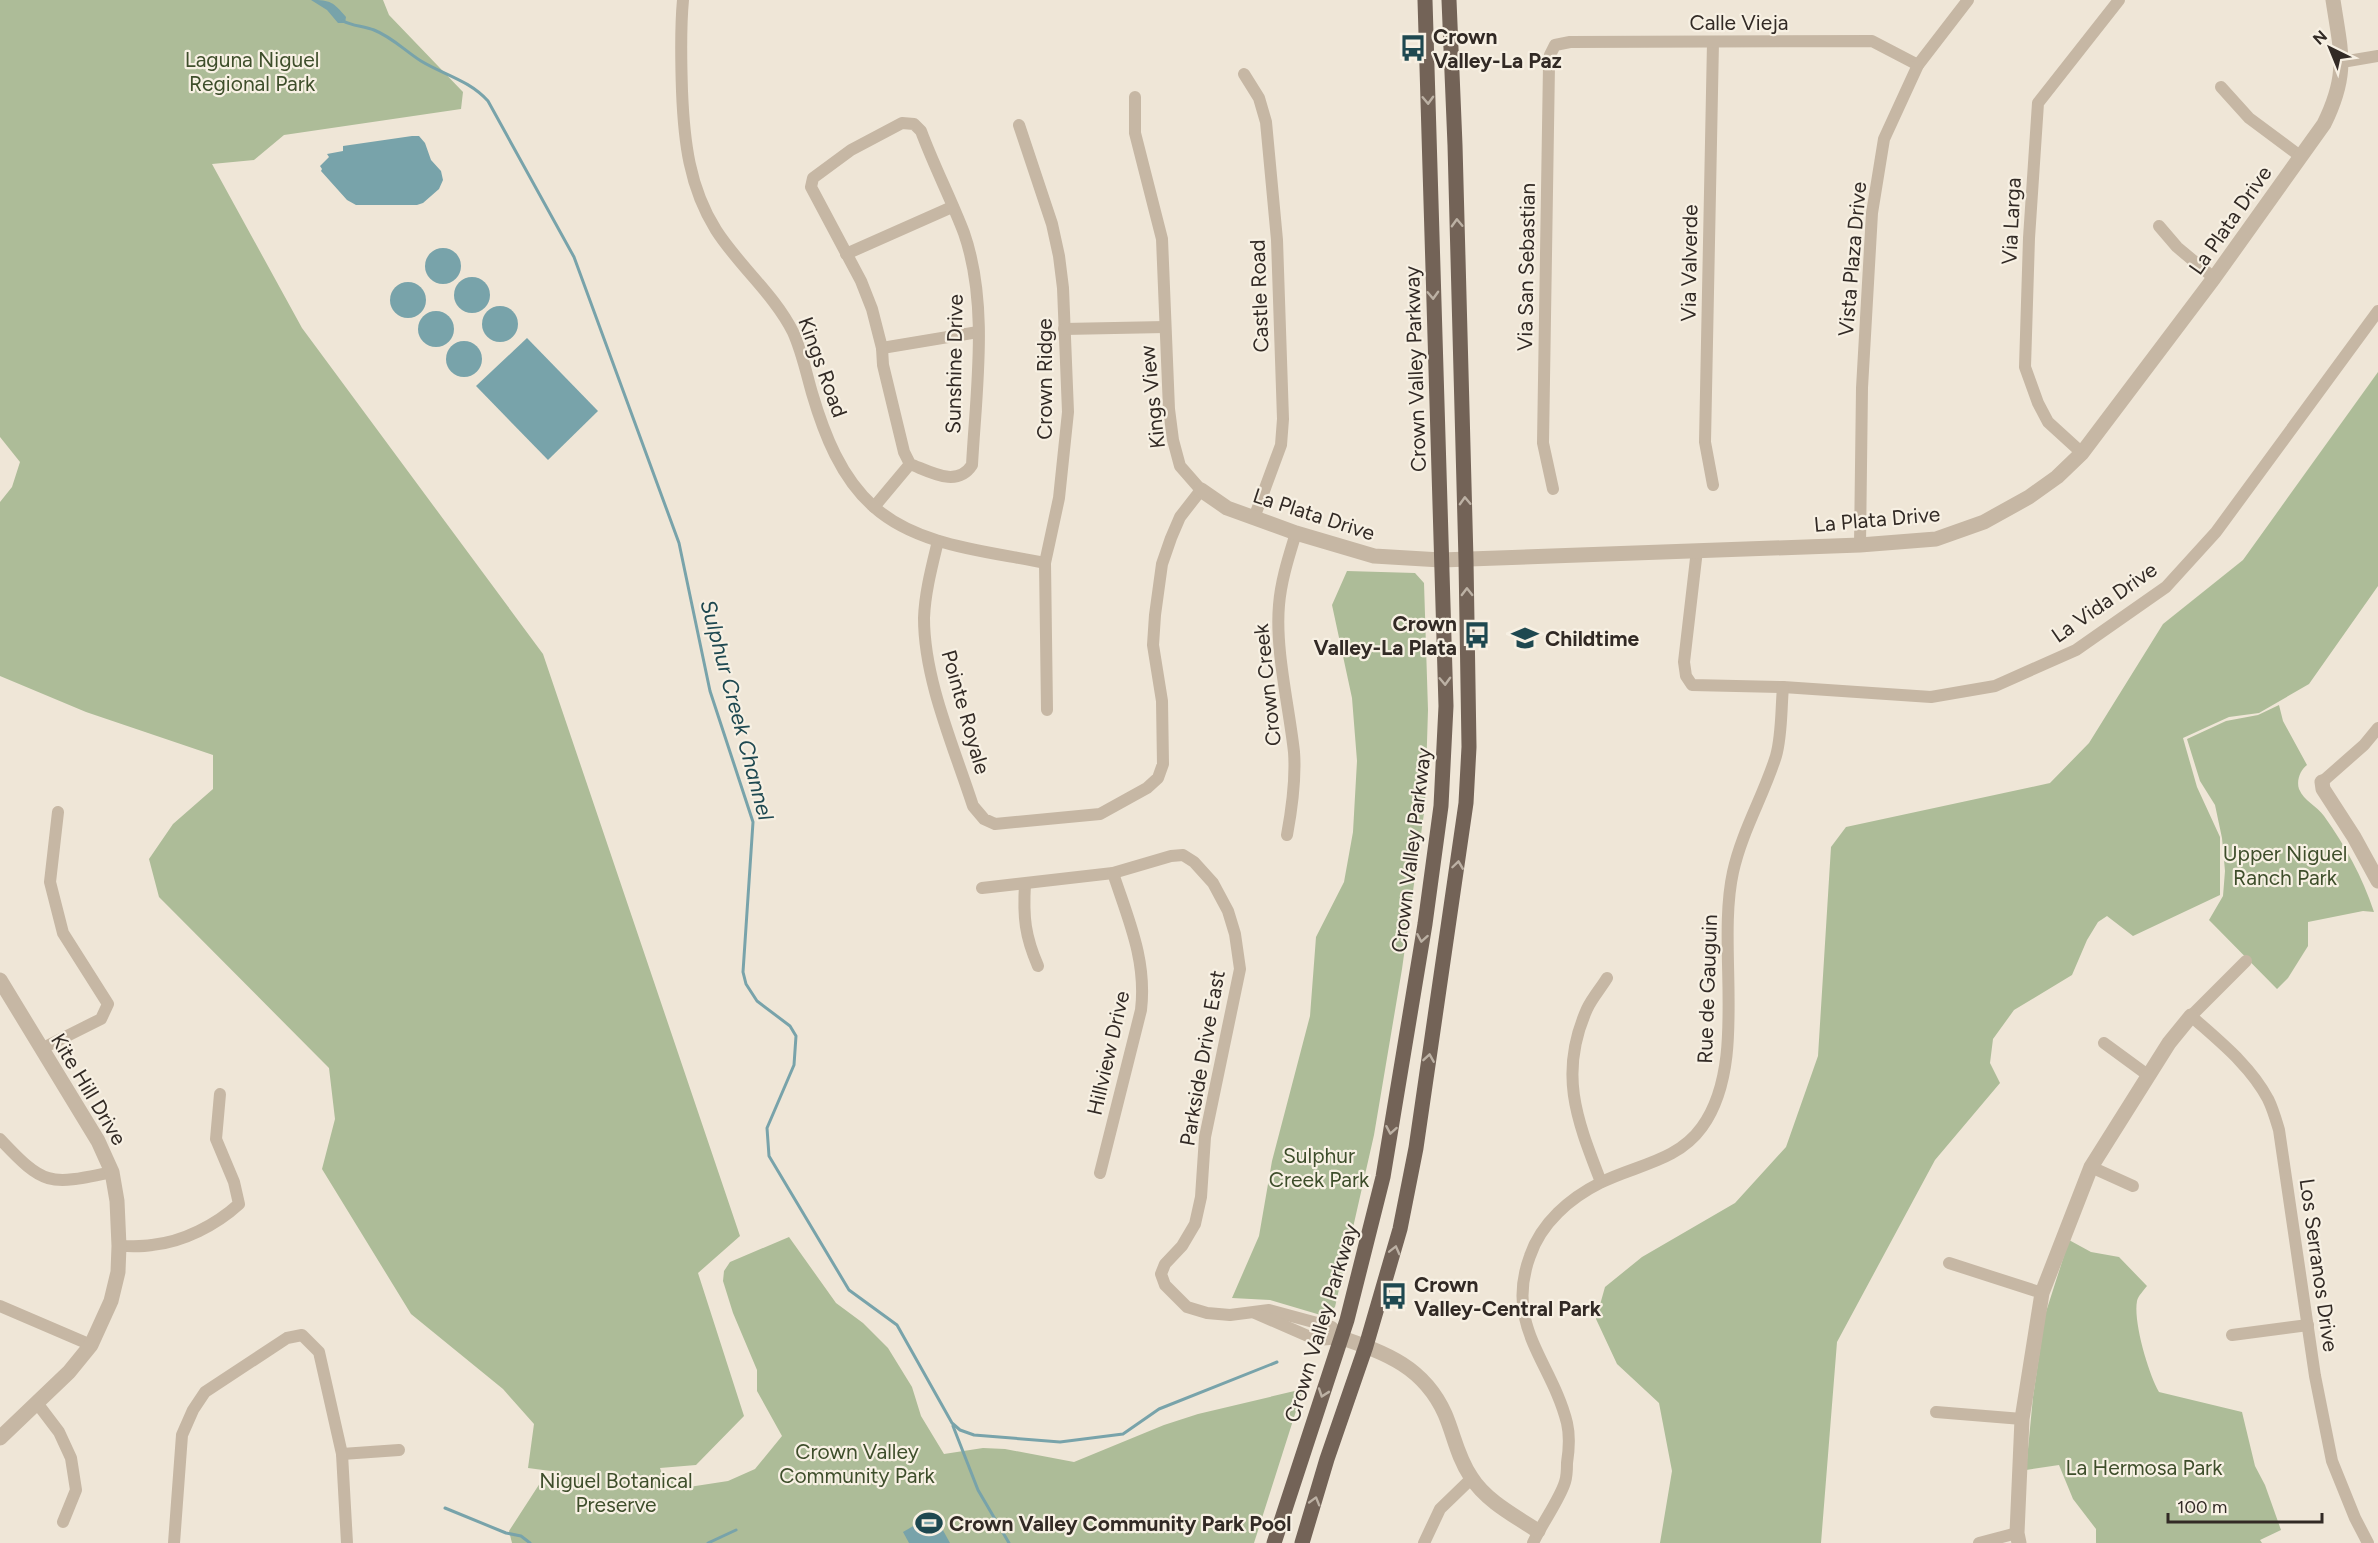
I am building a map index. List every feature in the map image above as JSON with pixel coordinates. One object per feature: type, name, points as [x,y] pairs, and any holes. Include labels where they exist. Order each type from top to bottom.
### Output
[{"type":"main road","name":"Crown Valley Parkway","points":[[1274,1543],[1342,1338],[1374,1222],[1438,828],[1446,706],[1425,0]]},
{"type":"main road","points":[[1302,1543],[1327,1459],[1391,1265],[1408,1189],[1467,803],[1469,747],[1466,560],[1449,0]]},
{"type":"street","name":"Kings Road","points":[[683,0],[680,47],[684,139],[696,190],[716,230],[770,298],[792,331],[822,423],[843,472],[874,507],[895,523],[938,541],[1045,562]]},
{"type":"street","name":"Vista Plaza Drive","points":[[1860,545],[1862,388],[1872,213],[1884,139],[1918,65],[1968,0]]},
{"type":"street","name":"Via Larga","points":[[2082,453],[2048,422],[2038,403],[2025,367],[2029,238],[2038,104],[2119,0]]},
{"type":"street","name":"La Plata Drive","points":[[1201,490],[1227,508],[1296,533],[1374,556],[1442,560],[1860,545],[1936,539],[1984,522],[2029,497],[2057,477],[2082,453],[2214,278],[2324,124],[2334,103],[2342,62],[2333,0]]},
{"type":"street","name":"Calle Vieja","points":[[1555,45],[1570,42],[1872,41],[1918,65]]},
{"type":"street","name":"Via Valverde","points":[[1713,42],[1705,442],[1713,485]]},
{"type":"street","name":"Via San Sebastian","points":[[1553,489],[1543,443],[1549,65],[1550,55],[1555,45]]},
{"type":"street","points":[[2342,62],[2378,56]]},
{"type":"street","name":"Castle Road","points":[[1244,74],[1259,98],[1266,122],[1277,240],[1283,419],[1281,445],[1254,518]]},
{"type":"street","points":[[2221,87],[2249,118],[2300,156]]},
{"type":"street","name":"Kings View","points":[[1135,97],[1136,133],[1162,238],[1169,409],[1173,440],[1180,466],[1201,490]]},
{"type":"street","name":"Sunshine Drive","points":[[902,123],[914,124],[921,131],[952,207],[964,233],[970,258],[976,293],[978,332],[972,465],[965,475],[955,478],[910,464],[904,452],[872,309],[861,281],[811,187],[813,178],[851,150],[902,123]]},
{"type":"street","name":"Crown Ridge","points":[[1019,125],[1052,224],[1059,256],[1068,412],[1059,498],[1045,562],[1047,710]]},
{"type":"street","points":[[846,254],[952,207]]},
{"type":"street","points":[[2159,226],[2177,247],[2214,278]]},
{"type":"street","name":"La Vida Drive","points":[[1697,550],[1684,662],[1686,675],[1692,685],[1783,687],[1931,697],[1995,686],[2076,650],[2166,587],[2216,531],[2378,312]]},
{"type":"street","points":[[1064,329],[1165,327]]},
{"type":"street","points":[[882,348],[978,332]]},
{"type":"street","points":[[874,507],[910,464]]},
{"type":"street","name":"Pointe Royale","points":[[938,541],[927,587],[924,618],[927,651],[933,681],[973,806],[984,819],[995,824],[1100,814],[1147,788],[1158,778],[1163,764],[1162,701],[1153,645],[1159,584],[1162,564],[1180,517],[1201,490]]},
{"type":"street","name":"Crown Creek","points":[[1287,835],[1292,807],[1294,755],[1280,638],[1279,606],[1283,576],[1296,533]]},
{"type":"street","name":"Rue de Gauguin","points":[[1535,1537],[1565,1483],[1569,1449],[1568,1425],[1555,1388],[1536,1353],[1525,1319],[1522,1285],[1530,1254],[1547,1224],[1570,1201],[1600,1182],[1671,1156],[1701,1128],[1718,1098],[1727,1064],[1728,915],[1733,872],[1745,833],[1776,754],[1783,687]]},
{"type":"street","points":[[2378,728],[2364,745],[2322,783],[2323,789],[2354,837],[2378,881]]},
{"type":"street","points":[[41,1049],[101,1019],[108,1004],[63,933],[50,882],[58,812]]},
{"type":"street","name":"Parkside Drive East","points":[[1113,873],[1171,856],[1183,855],[1194,862],[1213,884],[1228,911],[1235,934],[1240,969],[1204,1137],[1201,1197],[1194,1224],[1182,1246],[1165,1264],[1161,1274],[1165,1285],[1187,1307],[1207,1313],[1230,1315],[1255,1313],[1317,1340],[1342,1338]]},
{"type":"street","points":[[982,888],[1113,873]]},
{"type":"street","name":"Hillview Drive","points":[[1100,1173],[1141,1010],[1143,988],[1140,954],[1113,873]]},
{"type":"street","points":[[1025,884],[1023,917],[1028,944],[1038,966]]},
{"type":"street","points":[[1980,1543],[2018,1538],[2022,1419],[2042,1293],[2091,1167],[2169,1043],[2246,961]]},
{"type":"street","points":[[1600,1182],[1580,1127],[1572,1091],[1574,1050],[1588,1008],[1607,978]]},
{"type":"street","name":"Kite Hill Drive","points":[[0,1438],[38,1404],[91,1345],[111,1301],[118,1272],[119,1246],[117,1201],[112,1172],[99,1141],[2,988]]},
{"type":"street","name":"Los Serranos Drive","points":[[2191,1017],[2234,1054],[2256,1079],[2269,1101],[2279,1130],[2315,1376],[2332,1461],[2355,1518],[2368,1543]]},
{"type":"street","points":[[2103,1043],[2149,1076]]},
{"type":"street","points":[[119,1246],[153,1245],[189,1235],[222,1219],[239,1204],[234,1182],[216,1139],[220,1094]]},
{"type":"street","points":[[0,1140],[25,1166],[45,1179],[69,1181],[112,1172]]},
{"type":"street","points":[[2091,1167],[2133,1186]]},
{"type":"street","points":[[1948,1263],[2042,1293]]},
{"type":"street","points":[[0,1306],[91,1345]]},
{"type":"street","points":[[2232,1335],[2308,1325]]},
{"type":"street","points":[[174,1543],[182,1435],[193,1410],[205,1392],[287,1338],[302,1335],[319,1352],[342,1454],[346,1543]]},
{"type":"street","points":[[1342,1338],[1394,1358],[1424,1381],[1444,1413],[1456,1449],[1472,1478],[1535,1537]]},
{"type":"street","points":[[38,1404],[59,1432],[71,1458],[76,1490],[63,1521]]},
{"type":"street","points":[[1936,1412],[2022,1419]]},
{"type":"street","points":[[342,1454],[399,1450]]},
{"type":"street","points":[[1424,1543],[1440,1509],[1472,1478]]},
{"type":"green space","points":[[0,0],[383,0],[389,15],[463,92],[461,109],[284,135],[254,160],[212,164],[302,328],[543,654],[740,1236],[698,1273],[744,1416],[696,1465],[660,1468],[663,1477],[689,1487],[728,1481],[755,1469],[782,1436],[757,1391],[757,1370],[733,1313],[723,1281],[724,1271],[730,1262],[789,1237],[836,1303],[863,1323],[888,1348],[912,1387],[921,1416],[944,1454],[983,1448],[1005,1449],[1074,1462],[1164,1425],[1198,1414],[1303,1389],[1254,1543],[512,1543],[509,1531],[542,1480],[558,1472],[528,1468],[534,1424],[503,1389],[411,1314],[322,1169],[335,1119],[329,1068],[159,897],[149,859],[173,824],[213,789],[213,755],[86,712],[0,676],[0,502],[12,487],[20,462],[0,437]]},
{"type":"green space","points":[[2378,372],[2378,586],[2309,684],[2259,713],[2229,717],[2183,738],[2197,787],[2220,837],[2220,895],[2133,936],[2107,916],[2098,922],[2087,940],[2072,975],[2014,1010],[1993,1039],[1990,1063],[2000,1083],[1935,1160],[1837,1342],[1821,1543],[1660,1543],[1672,1471],[1659,1403],[1617,1364],[1596,1319],[1605,1287],[1642,1257],[1735,1203],[1786,1147],[1818,1056],[1831,847],[1846,827],[2050,783],[2089,743],[2163,624],[2243,560]]},
{"type":"green space","name":"Sulphur Creek Park","points":[[1347,571],[1415,573],[1424,583],[1428,710],[1425,806],[1402,969],[1374,1135],[1335,1307],[1324,1316],[1270,1300],[1232,1298],[1259,1236],[1272,1161],[1310,1016],[1316,937],[1344,882],[1353,832],[1357,761],[1352,698],[1332,605]]},
{"type":"green space","name":"Upper Niguel Ranch Park","points":[[2279,705],[2283,721],[2307,765],[2300,775],[2299,789],[2324,816],[2339,839],[2359,874],[2374,912],[2363,911],[2308,922],[2308,946],[2288,978],[2277,989],[2209,920],[2223,896],[2225,871],[2222,838],[2215,805],[2200,781],[2187,739],[2226,721],[2258,715]]},
{"type":"green space","name":"La Hermosa Park","points":[[2069,1240],[2091,1252],[2119,1257],[2147,1286],[2137,1301],[2137,1322],[2147,1361],[2159,1392],[2242,1412],[2255,1466],[2265,1485],[2281,1530],[2260,1540],[2262,1543],[2096,1543],[2096,1529],[2073,1499],[2059,1465],[2026,1470],[2033,1397],[2045,1315]]},
{"type":"water","points":[[311,0],[327,1],[334,5],[346,17],[345,23],[338,23],[327,10]]},
{"type":"water","points":[[419,136],[425,143],[431,160],[441,171],[443,180],[439,189],[423,203],[417,205],[356,205],[347,200],[321,171],[320,166],[329,157],[327,154],[343,151],[343,146]]},
{"type":"water","points":[[443,248],[456,253],[461,266],[456,279],[443,284],[430,279],[425,266],[430,253]]},
{"type":"water","points":[[472,277],[485,282],[490,295],[485,308],[472,313],[459,308],[454,295],[459,282]]},
{"type":"water","points":[[408,282],[421,287],[426,300],[421,313],[408,318],[395,313],[390,300],[395,287]]},
{"type":"water","points":[[500,306],[513,311],[518,324],[513,337],[500,342],[487,337],[482,324],[487,311]]},
{"type":"water","points":[[436,311],[449,316],[454,329],[449,342],[436,347],[423,342],[418,329],[423,316]]},
{"type":"water","points":[[527,338],[598,411],[548,460],[476,386]]},
{"type":"water","points":[[464,341],[477,346],[482,359],[477,372],[464,377],[451,372],[446,359],[451,346]]},
{"type":"water","name":"Crown Valley Community Park Pool","points":[[934,1514],[950,1543],[909,1543],[903,1532]]},
{"type":"waterway","name":"Sulphur Creek Channel","points":[[343,21],[381,33],[421,61],[473,88],[488,101],[574,257],[679,543],[710,691],[753,822],[743,972],[746,984],[757,1001],[790,1026],[796,1036],[794,1065],[767,1128],[769,1156],[849,1290],[897,1325],[952,1423],[960,1430],[974,1435],[1060,1442],[1123,1434],[1159,1409],[1277,1362]]},
{"type":"waterway","points":[[953,1426],[978,1490],[1009,1543]]},
{"type":"waterway","points":[[445,1508],[506,1533],[521,1536],[530,1543]]},
{"type":"waterway","points":[[708,1543],[736,1530]]},
{"type":"place","name":"Crown Valley-La Paz","points":[[1413,48]]},
{"type":"place","name":"Crown Valley-La Plata","points":[[1477,635]]},
{"type":"place","name":"Childtime","points":[[1525,638]]},
{"type":"place","name":"Crown Valley-Central Park","points":[[1394,1296]]},
{"type":"place","name":"Crown Valley Community Park Pool","points":[[929,1523]]},
{"type":"park label","name":"Laguna Niguel Regional Park","points":[[252,71]]},
{"type":"park label","name":"Crown Valley Community Park","points":[[857,1463]]},
{"type":"park label","name":"Niguel Botanical Preserve","points":[[616,1492]]}]
